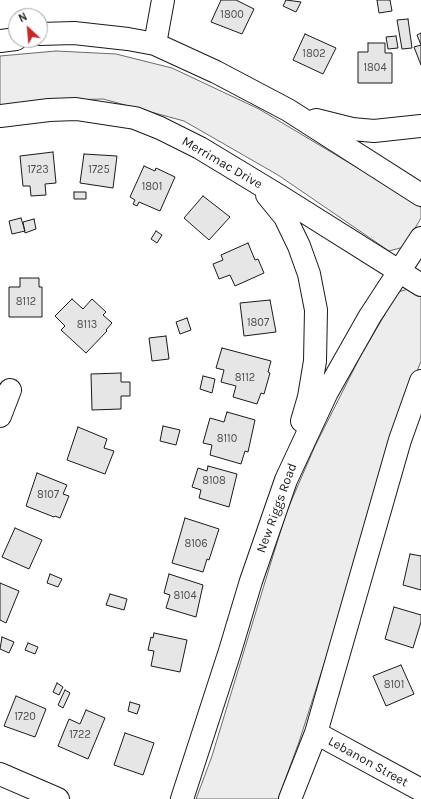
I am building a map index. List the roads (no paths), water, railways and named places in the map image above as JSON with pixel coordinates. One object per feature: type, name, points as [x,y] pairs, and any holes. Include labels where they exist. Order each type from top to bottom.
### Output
[{"type":"street","points":[[155,44],[163,0]]},
{"type":"street","points":[[48,34],[74,33],[128,39],[155,44],[216,72],[288,110],[421,195]]},
{"type":"street","name":"Merrimac Drive","points":[[0,116],[49,110],[76,109],[135,118],[160,128],[200,148],[421,285]]},
{"type":"street","points":[[288,110],[330,125],[352,129],[374,131],[421,126]]},
{"type":"street","points":[[253,181],[270,198],[285,217],[296,239],[309,274],[316,310],[315,361],[309,397],[286,480]]},
{"type":"street","name":"New Riggs Road","points":[[182,799],[251,581],[286,480],[327,392],[370,316],[421,238]]},
{"type":"street","points":[[290,799],[316,733],[400,440],[421,382]]},
{"type":"street","points":[[0,416],[10,390]]},
{"type":"street","name":"Lebanon Street","points":[[316,733],[421,790]]},
{"type":"street","points":[[0,774],[58,799]]}]
